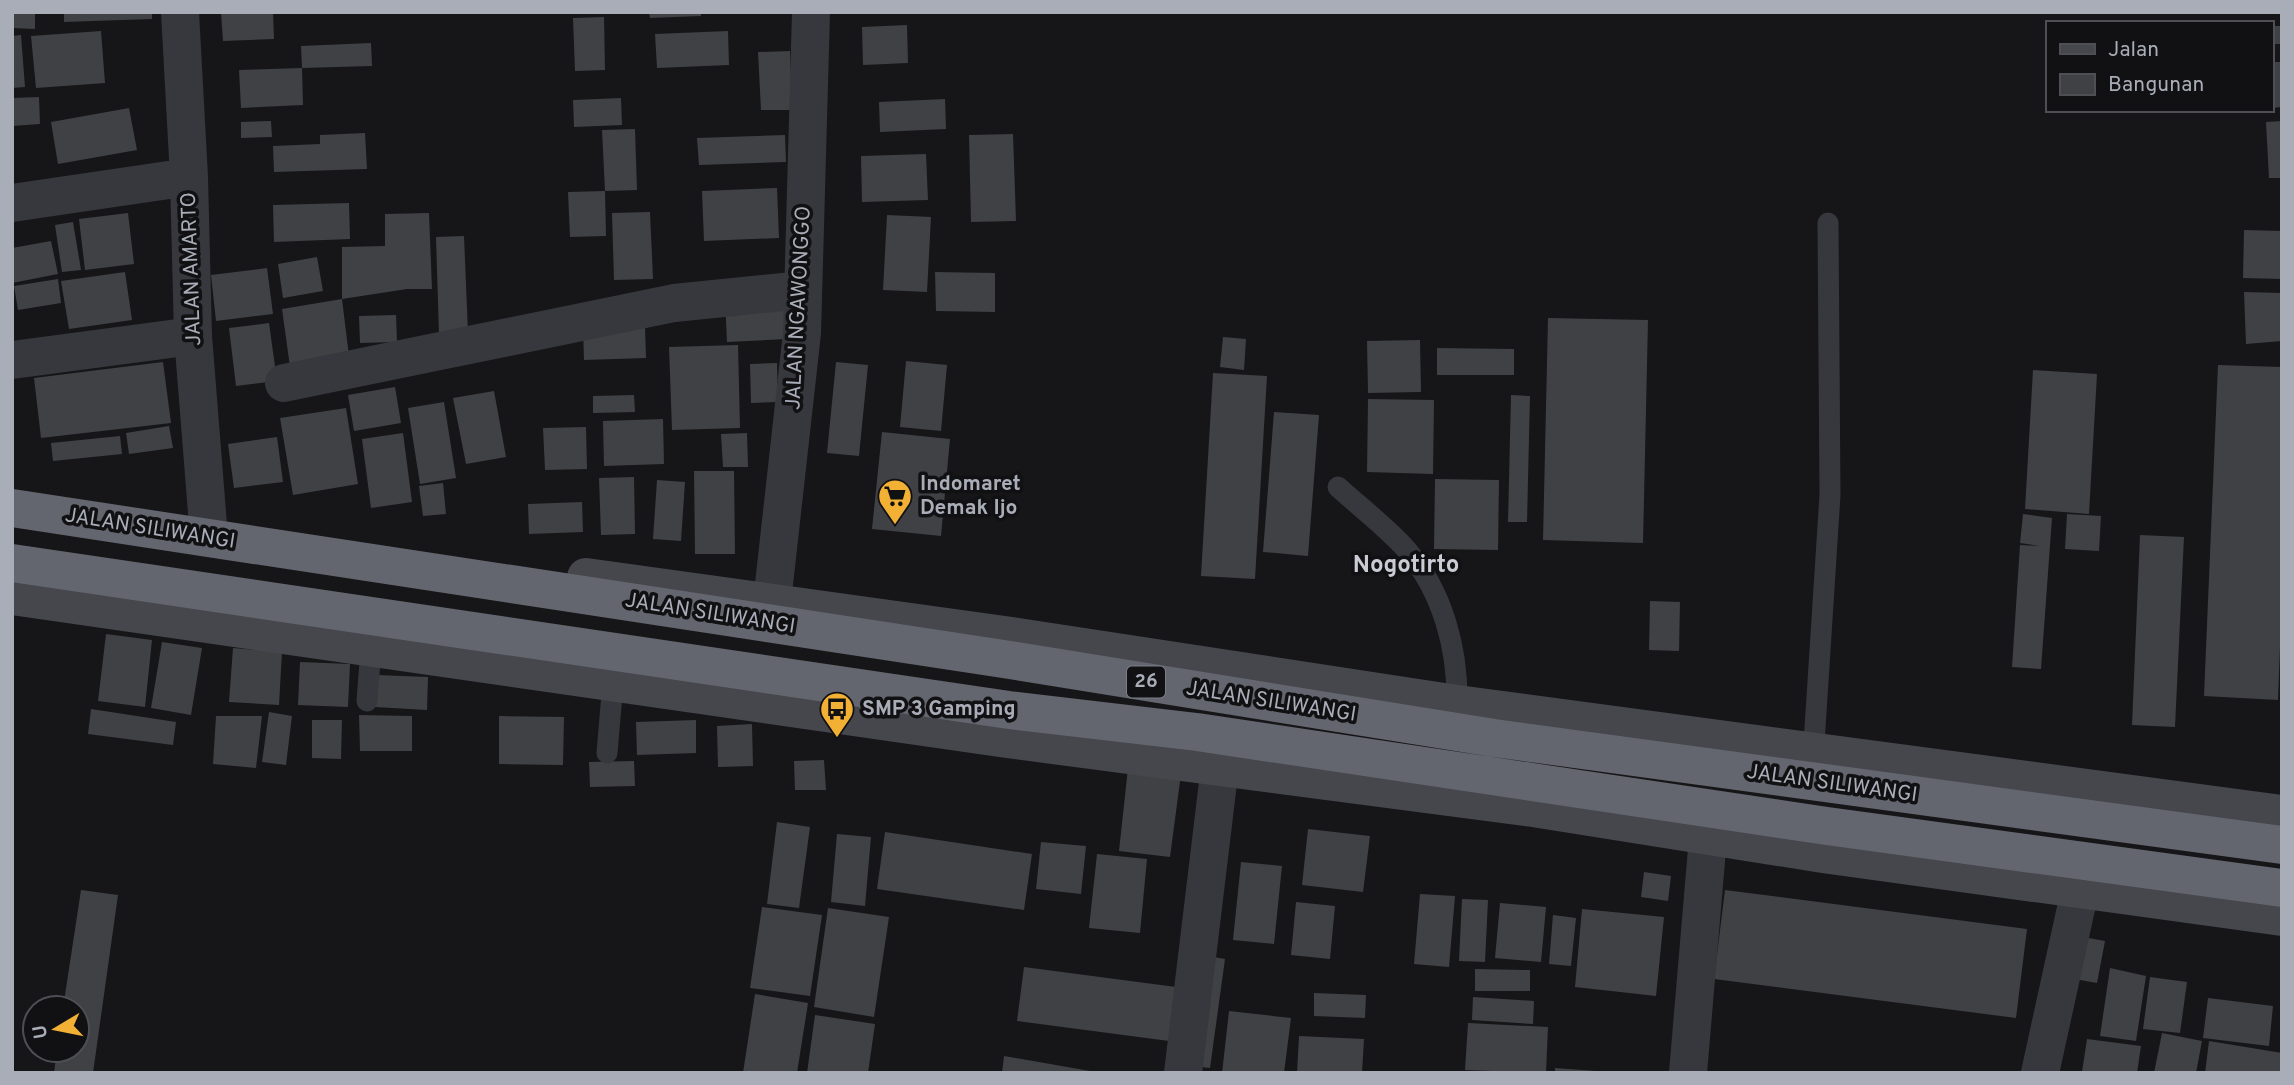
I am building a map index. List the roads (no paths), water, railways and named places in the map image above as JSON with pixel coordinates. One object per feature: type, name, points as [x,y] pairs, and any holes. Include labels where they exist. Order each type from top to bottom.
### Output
[{"type":"highway","name":"JALAN SILIWANGI","points":[[12,508],[1014,649],[1378,719],[1494,738],[1670,759],[1812,767],[2282,845]]},
{"type":"highway","name":"JALAN SILIWANGI","points":[[12,564],[39,589],[1008,725],[1197,732],[1369,760],[2282,888]]},
{"type":"highway","points":[[1369,760],[1378,719]]},
{"type":"highway","points":[[1485,775],[1494,738]]},
{"type":"street","name":"JALAN AMARTO","points":[[180,12],[189,177],[193,336],[208,525]]},
{"type":"street","name":"JALAN NGAWONGGO","points":[[772,602],[802,333],[811,12]]},
{"type":"street","points":[[12,204],[189,177]]},
{"type":"street","points":[[284,383],[674,303],[803,290]]},
{"type":"street","points":[[12,359],[193,336]]},
{"type":"street","points":[[12,494],[208,525],[772,602],[1014,649],[1457,705],[1812,767],[2282,814]]},
{"type":"street","points":[[39,589],[371,648],[613,682],[1008,725],[1220,766],[1533,808],[1708,837],[2282,917]]},
{"type":"street","points":[[1183,1073],[1220,766]]},
{"type":"street","points":[[1688,1073],[1708,837]]},
{"type":"street","points":[[2040,1073],[2080,890]]},
{"type":"lane","points":[[1812,767],[1830,495],[1828,223]]},
{"type":"lane","points":[[1338,487],[1406,550],[1440,602],[1458,668],[1457,705]]},
{"type":"lane","points":[[367,701],[371,648]]},
{"type":"lane","points":[[607,753],[613,682]]},
{"type":"place","name":"Indomaret Demak Ijo","points":[[895,526]]},
{"type":"place","name":"SMP 3 Gamping","points":[[837,739]]},
{"type":"district","name":"Nogotirto","points":[[1406,566]]}]
